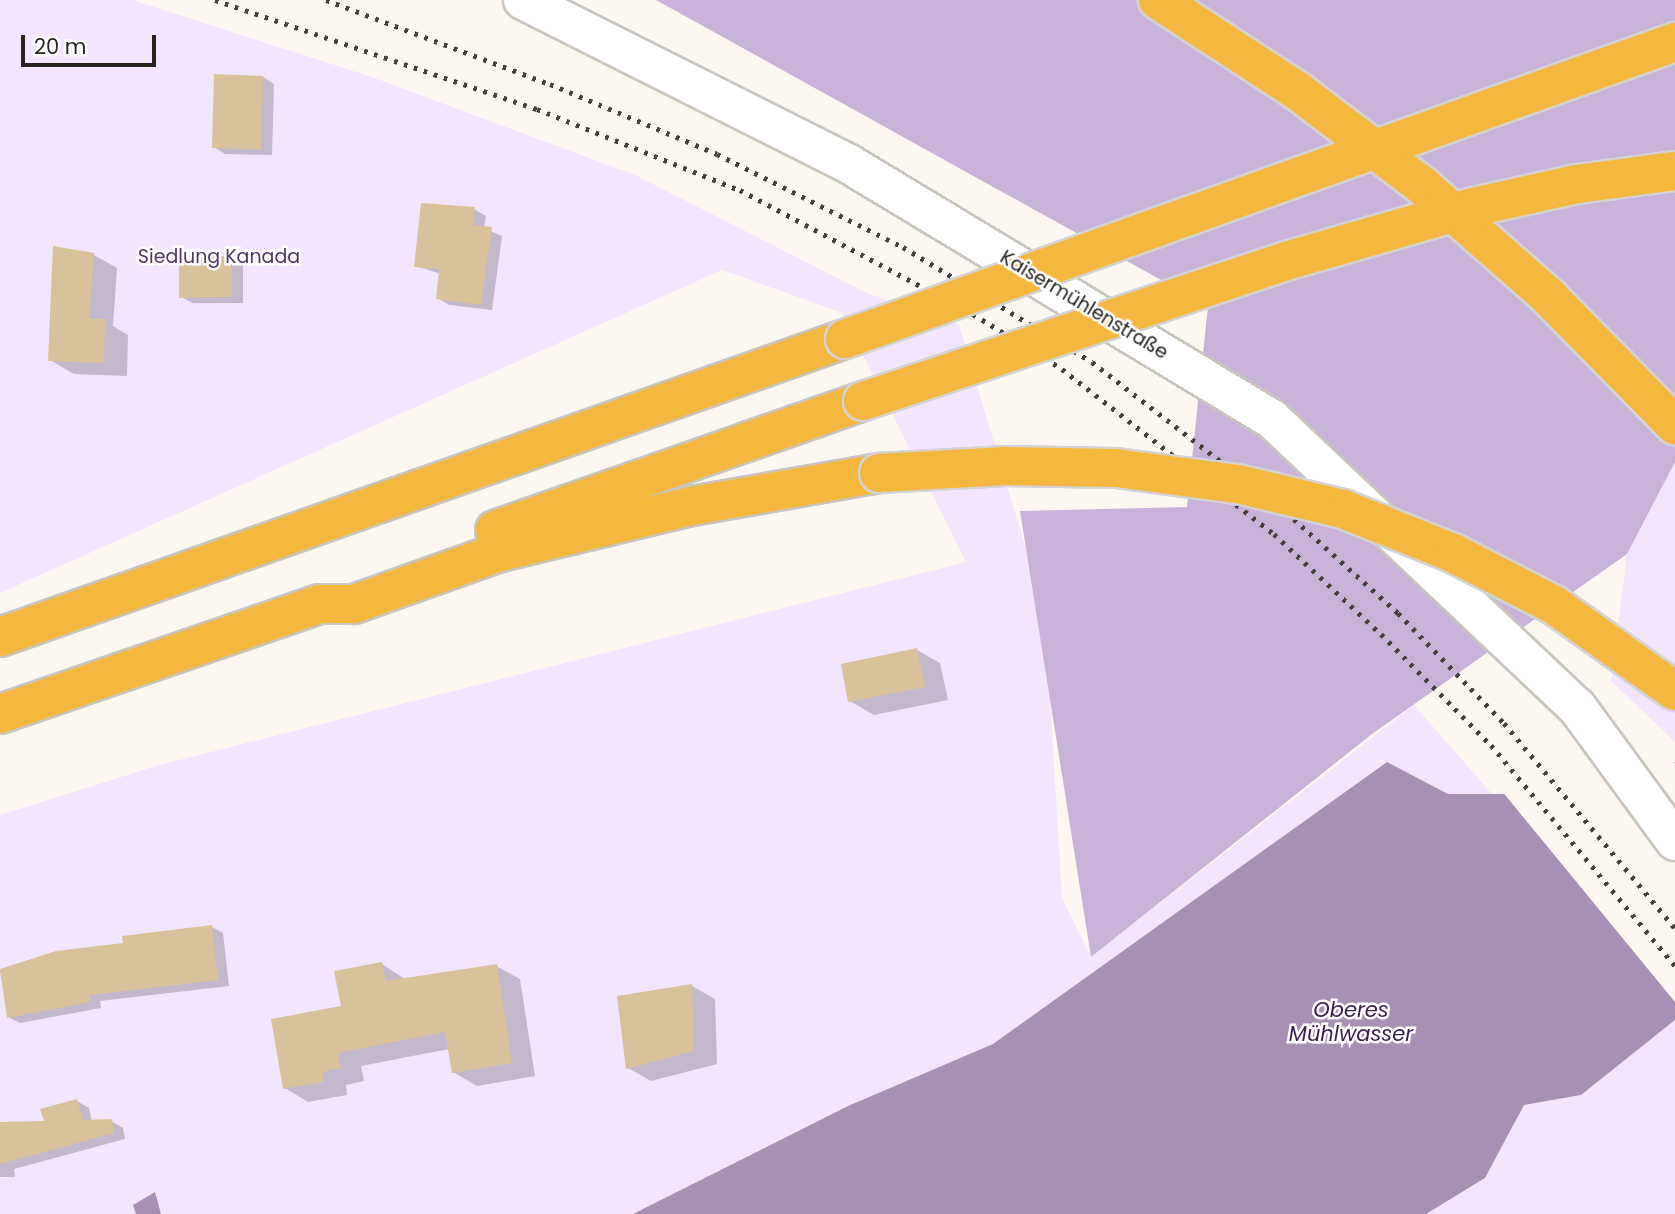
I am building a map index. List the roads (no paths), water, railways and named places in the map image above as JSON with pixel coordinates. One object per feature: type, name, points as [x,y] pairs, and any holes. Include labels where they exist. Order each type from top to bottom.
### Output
[{"type":"highway","points":[[1158,0],[1299,92],[1423,187],[1549,297],[1675,425]]},
{"type":"highway","points":[[0,636],[845,339],[1675,42]]},
{"type":"highway","points":[[320,604],[348,581],[863,401],[1286,261],[1473,206],[1577,184],[1675,171]]},
{"type":"highway","points":[[0,714],[320,604],[354,604],[500,552],[608,524],[879,473],[1006,466],[1116,468],[1238,484],[1342,509],[1452,553],[1554,605],[1675,691]]},
{"type":"street","name":"Kaisermühlenstraße","points":[[523,0],[849,164],[1272,419],[1577,707],[1675,841]]},
{"type":"water","name":"Oberes Mühlwasser","points":[[1387,762],[1448,794],[1492,794],[1639,793],[1675,762],[1675,1020],[1581,1095],[1524,1105],[1485,1178],[1426,1214],[633,1214],[848,1106],[993,1044]]},
{"type":"water","points":[[155,1192],[161,1214],[136,1214],[133,1205]]},
{"type":"railway","points":[[215,0],[537,109],[740,190],[973,314],[1062,369],[1274,534],[1381,634],[1491,745],[1675,966]]},
{"type":"railway","points":[[326,0],[550,84],[717,154],[903,247],[1092,362],[1286,512],[1398,613],[1504,723],[1675,928]]},
{"type":"park label","name":"Siedlung Kanada","points":[[219,257]]}]
